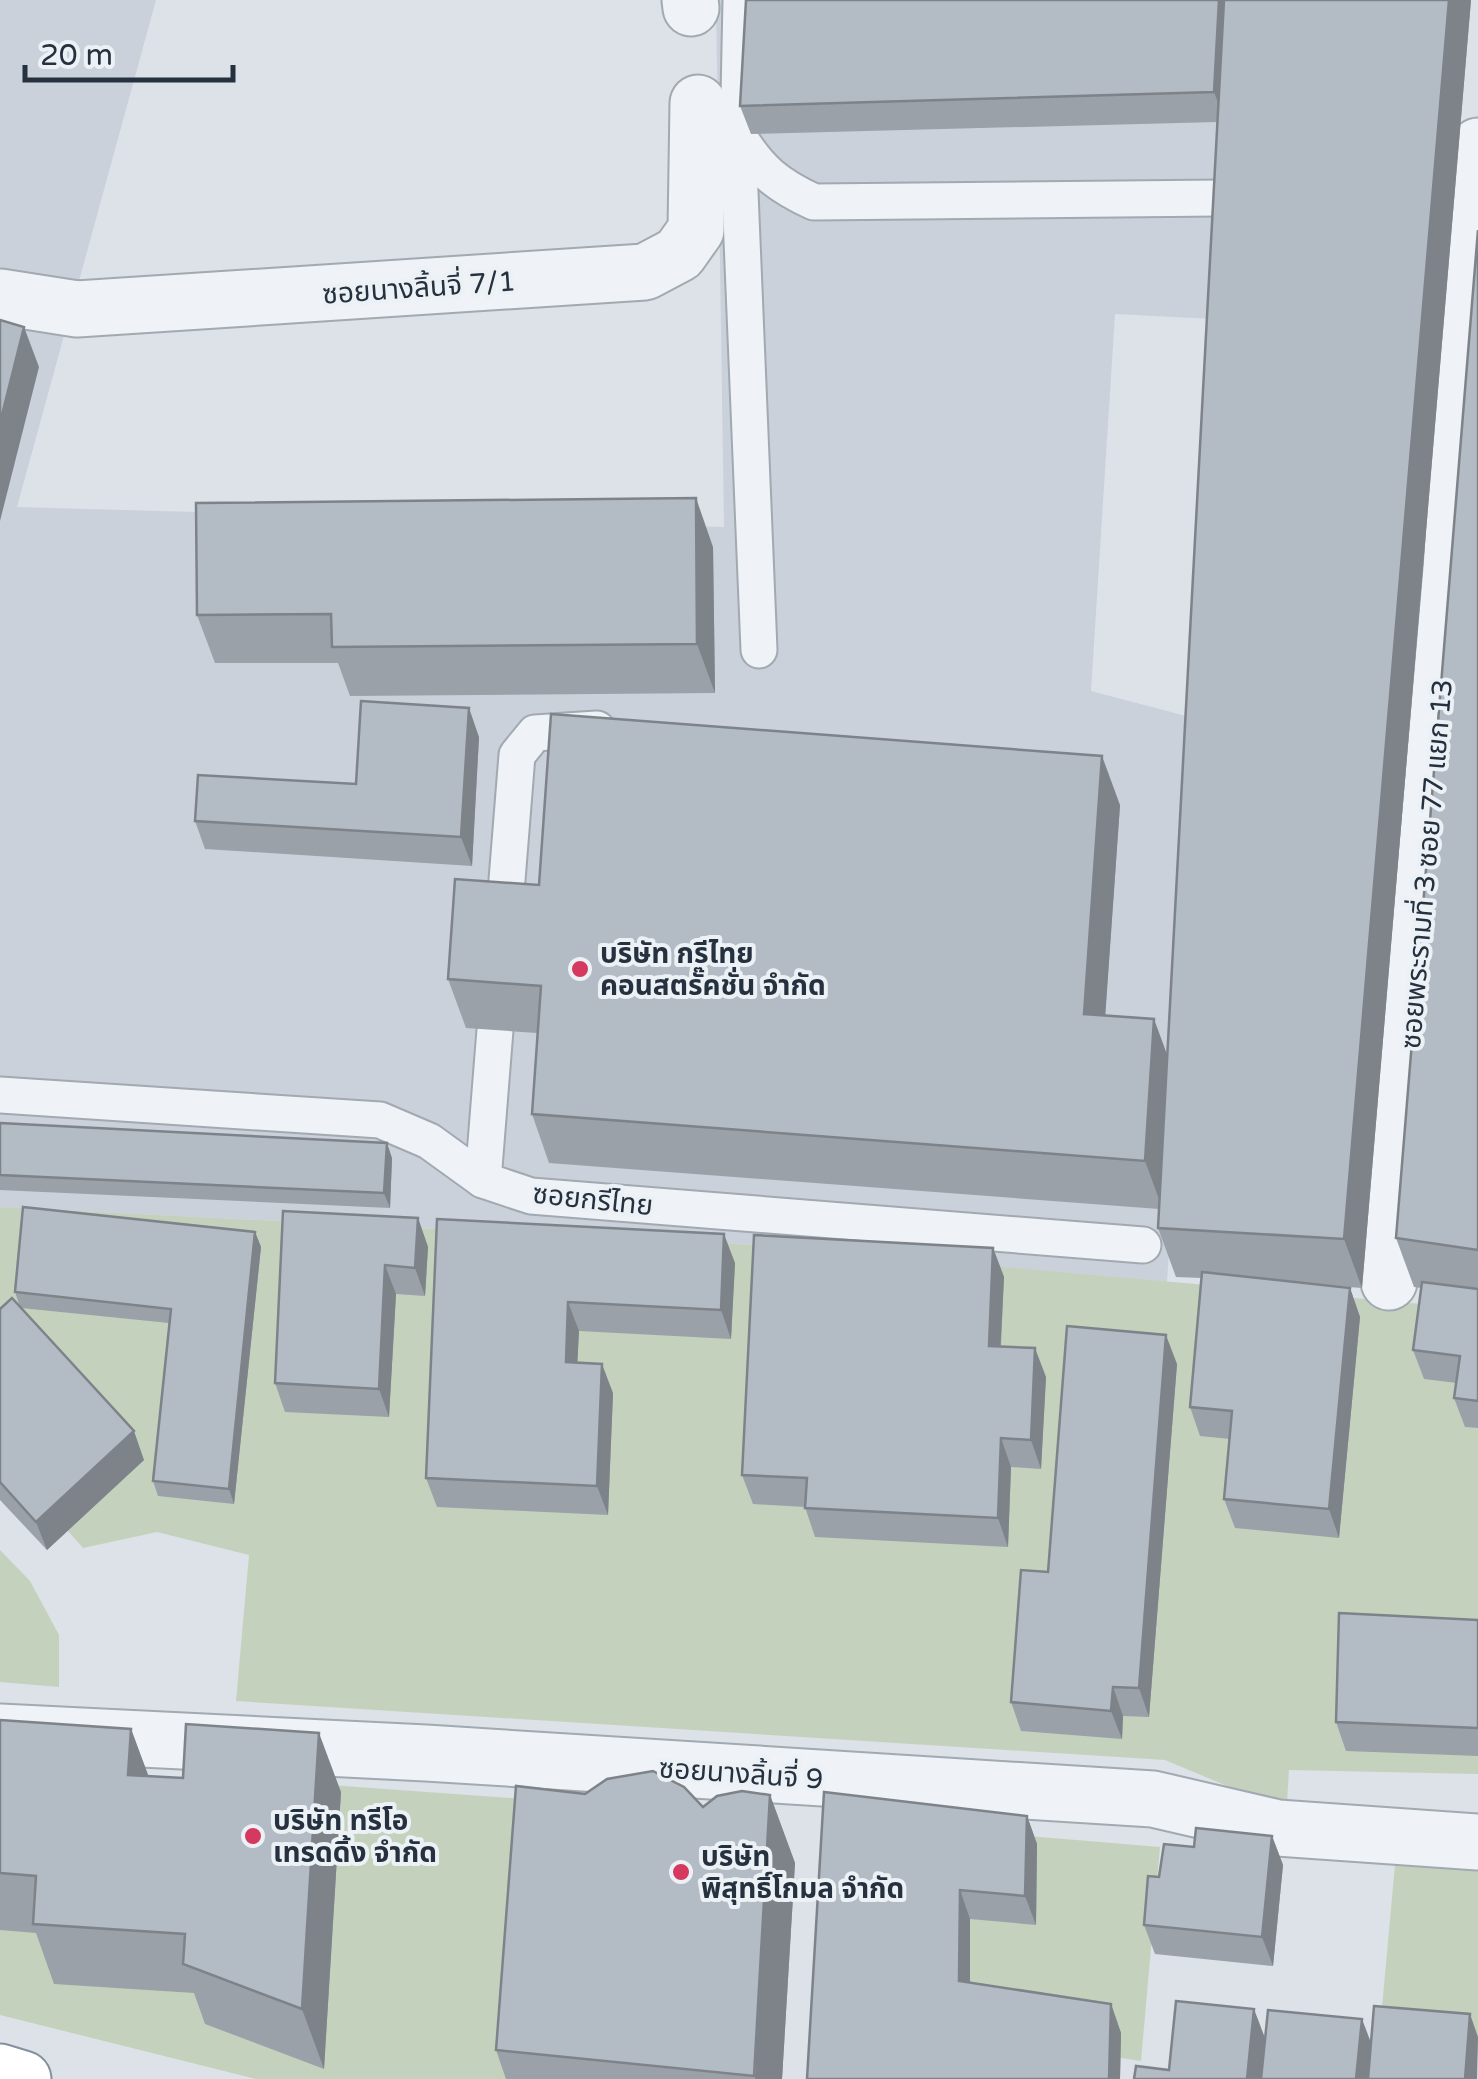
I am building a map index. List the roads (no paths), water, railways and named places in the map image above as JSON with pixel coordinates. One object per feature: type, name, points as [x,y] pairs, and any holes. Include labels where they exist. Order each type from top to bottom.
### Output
[{"type":"highway","points":[[0,2072],[23,2079]]},
{"type":"street","name":"ซอยนางลิ้นจี่ 7/1","points":[[0,297],[77,309],[645,272],[679,254],[696,230],[718,119]]},
{"type":"street","name":"ซอยพระรามที่ 3 ซอย 77 แยก 13","points":[[1389,1282],[1451,569],[1478,146]]},
{"type":"street","name":"ซอยนางลิ้นจี่ 9","points":[[0,1732],[426,1753],[1153,1799],[1278,1828],[1478,1842]]},
{"type":"lane","points":[[707,3],[759,650]]},
{"type":"lane","points":[[718,119],[764,171],[783,187],[814,202],[1220,198]]},
{"type":"lane","points":[[503,930],[517,755],[536,733],[634,727]]},
{"type":"lane","points":[[483,1180],[495,1030]]},
{"type":"lane","name":"ซอยกรีไทย","points":[[0,1095],[380,1120],[429,1141],[483,1180],[531,1196],[1143,1246]]},
{"type":"place","name":"บริษัท กรีไทย คอนสตรั๊คชั่น จำกัด","points":[[580,969]]},
{"type":"place","name":"บริษัท ทรีโอ เทรดดิ้ง จำกัด","points":[[253,1836]]},
{"type":"place","name":"บริษัท พิสุทธิ์โกมล จำกัด","points":[[681,1872]]}]
